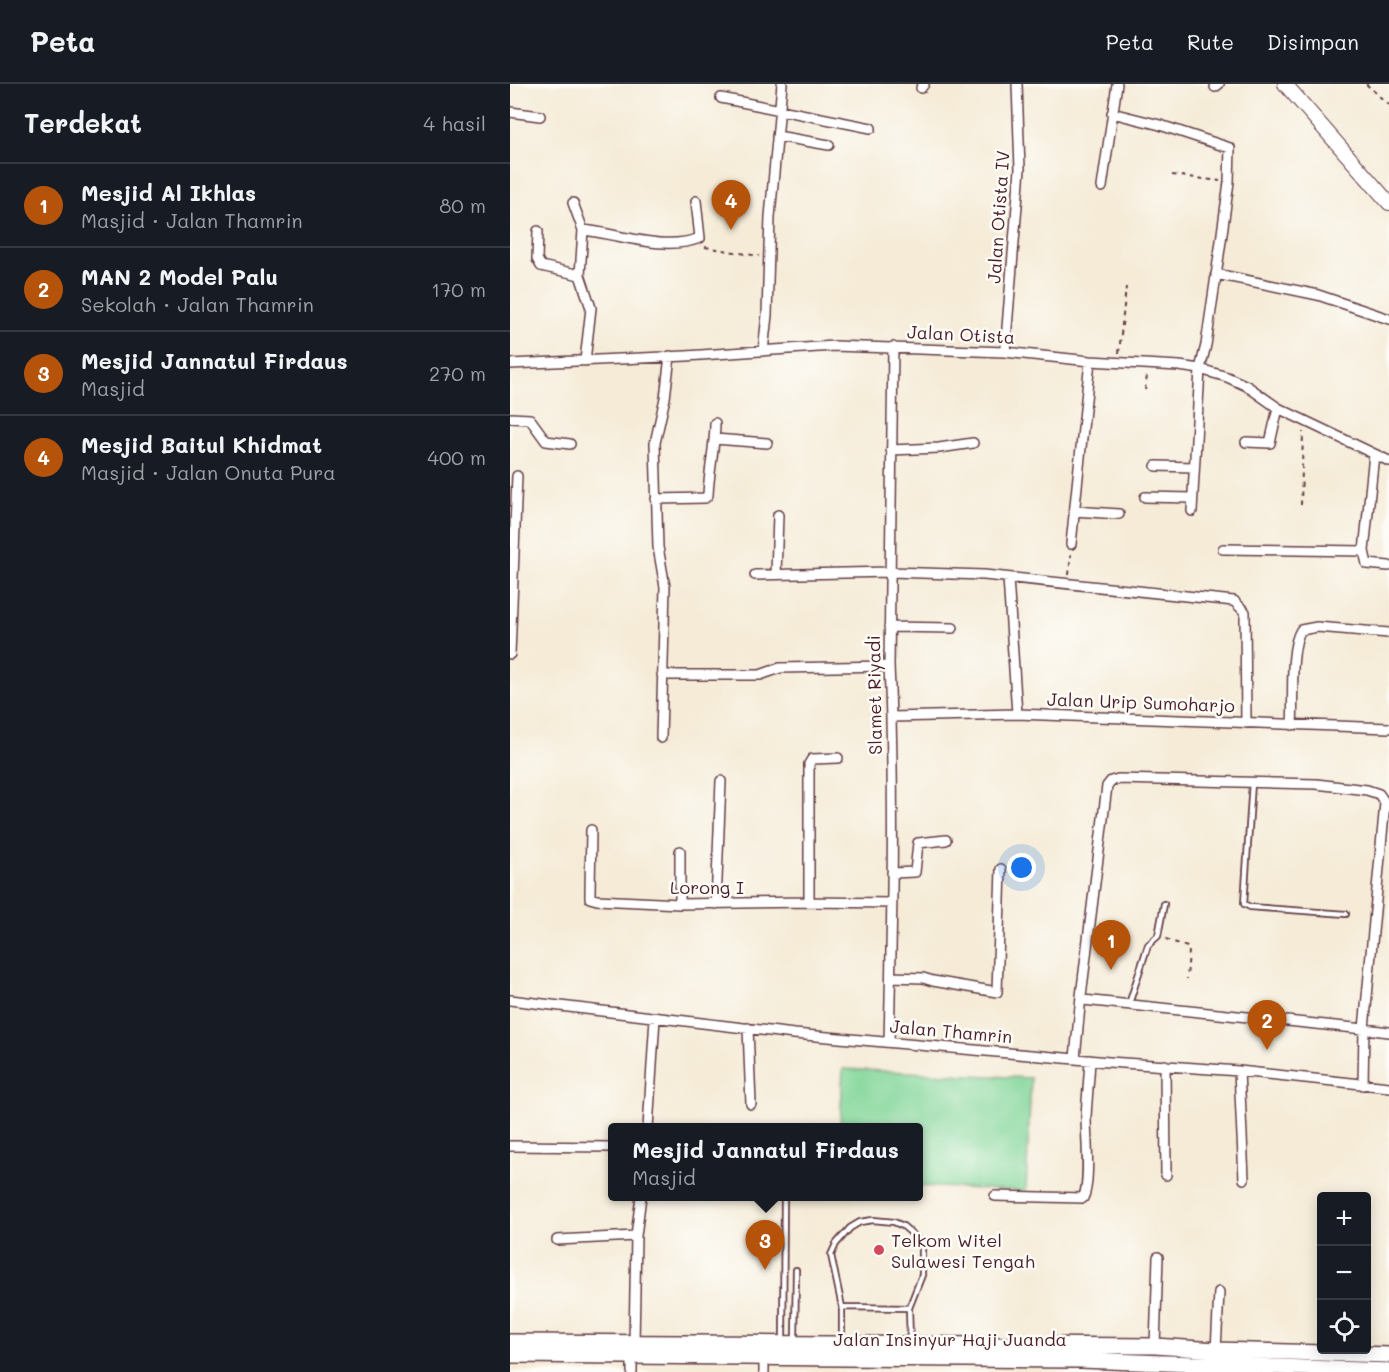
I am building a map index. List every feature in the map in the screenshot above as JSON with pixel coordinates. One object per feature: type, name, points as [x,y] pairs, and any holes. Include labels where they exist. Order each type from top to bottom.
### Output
[{"type":"main road","name":"Jalan Insinyur Haji Juanda","points":[[510,1342],[633,1349],[764,1365],[1008,1366],[1080,1360],[1342,1372],[1389,1371]]},
{"type":"main road","name":"Jalan Insinyur Haji Juanda","points":[[510,1355],[789,1345],[1155,1346],[1389,1355]]},
{"type":"street","points":[[763,351],[767,315],[767,257],[782,84]]},
{"type":"street","name":"Jalan Otista IV","points":[[1005,352],[1020,169],[1017,84]]},
{"type":"street","points":[[1102,187],[1117,84]]},
{"type":"street","points":[[1285,84],[1389,202]]},
{"type":"street","points":[[721,98],[871,128]]},
{"type":"street","points":[[510,112],[540,116]]},
{"type":"street","points":[[1112,113],[1160,124],[1228,146],[1231,152],[1229,182],[1206,345],[1200,369],[1192,511]]},
{"type":"street","points":[[777,136],[829,145]]},
{"type":"street","points":[[583,230],[654,242],[681,242],[697,239],[700,238],[696,201]]},
{"type":"street","points":[[573,203],[583,230],[580,275],[591,308],[585,361]]},
{"type":"street","points":[[538,231],[537,259],[541,266],[580,275]]},
{"type":"street","points":[[1216,274],[1318,295],[1389,319]]},
{"type":"street","name":"Jalan Otista","points":[[510,364],[834,346],[1005,352],[1200,369],[1247,386],[1278,408],[1389,461]]},
{"type":"street","name":"Slamet Riyadi","points":[[889,1042],[892,903],[889,627],[892,347]]},
{"type":"street","points":[[661,738],[665,587],[659,559],[655,443],[665,398],[670,356]]},
{"type":"street","points":[[1071,544],[1090,361]]},
{"type":"street","points":[[1246,442],[1270,443],[1278,408]]},
{"type":"street","points":[[510,418],[530,420],[546,441],[570,444]]},
{"type":"street","points":[[656,499],[705,498],[708,495],[715,423]]},
{"type":"street","points":[[715,439],[767,443]]},
{"type":"street","points":[[891,450],[939,448],[973,443]]},
{"type":"street","points":[[1374,454],[1364,551],[1367,564],[1389,566]]},
{"type":"street","points":[[1156,466],[1194,467]]},
{"type":"street","points":[[510,654],[517,476]]},
{"type":"street","points":[[1144,497],[1192,498]]},
{"type":"street","points":[[1074,512],[1119,514]]},
{"type":"street","points":[[776,574],[778,515]]},
{"type":"street","points":[[1223,549],[1364,551]]},
{"type":"street","points":[[755,575],[890,572],[972,574],[1236,602],[1245,612],[1246,723]]},
{"type":"street","points":[[1008,578],[1017,714]]},
{"type":"street","points":[[889,627],[953,628]]},
{"type":"street","points":[[1292,725],[1294,660],[1301,630],[1317,627],[1389,633]]},
{"type":"street","points":[[662,675],[760,675],[780,668],[889,666]]},
{"type":"street","name":"Jalan Urip Sumoharjo","points":[[891,717],[1017,714],[1389,728]]},
{"type":"street","points":[[809,902],[809,764],[812,759],[818,757],[838,758]]},
{"type":"street","points":[[1075,1058],[1107,786],[1118,779],[1316,784],[1367,790],[1379,794],[1385,803],[1364,1029],[1363,1085]]},
{"type":"street","points":[[716,904],[721,781]]},
{"type":"street","name":"Lorong I","points":[[591,830],[591,898],[680,904],[892,903]]},
{"type":"street","points":[[892,873],[915,872],[918,843],[946,840]]},
{"type":"street","points":[[680,851],[680,904]]},
{"type":"street","points":[[891,977],[923,978],[997,992],[1001,869]]},
{"type":"street","points":[[1081,996],[1083,1000],[1389,1032]]},
{"type":"street","name":"Jalan Thamrin","points":[[510,1000],[655,1018],[889,1042],[1239,1071],[1389,1087]]},
{"type":"street","points":[[648,1123],[655,1018]]},
{"type":"street","points":[[748,1028],[751,1104]]},
{"type":"street","points":[[995,1196],[1083,1198],[1086,1194],[1086,1116],[1090,1060]]},
{"type":"street","points":[[1165,1065],[1166,1175]]},
{"type":"street","points":[[1239,1071],[1244,1179]]},
{"type":"street","points":[[510,1146],[608,1147]]},
{"type":"street","points":[[632,1372],[636,1236],[640,1201]]},
{"type":"street","points":[[557,1240],[636,1236]]},
{"type":"street","points":[[1155,1346],[1158,1257]]},
{"type":"street","points":[[1216,1350],[1219,1292]]},
{"type":"lane","points":[[1252,782],[1244,904],[1250,907],[1346,914]]},
{"type":"lane","points":[[1130,1004],[1148,945],[1158,936],[1164,904]]},
{"type":"lane","points":[[784,1201],[789,1345]]},
{"type":"lane","points":[[842,1345],[842,1307],[831,1256],[836,1244],[850,1228],[860,1222],[883,1220],[903,1226],[922,1245],[922,1275],[909,1308],[910,1345]]},
{"type":"lane","points":[[789,1345],[796,1270]]},
{"type":"lane","points":[[842,1307],[909,1308]]},
{"type":"path","points":[[1366,84],[1389,105]]},
{"type":"path","points":[[1172,175],[1229,182]]},
{"type":"path","points":[[697,239],[701,239],[706,248],[767,257]]},
{"type":"path","points":[[1118,362],[1126,287]]},
{"type":"path","points":[[1145,390],[1148,364]]},
{"type":"path","points":[[1301,505],[1303,420]]},
{"type":"path","points":[[1069,584],[1071,544]]},
{"type":"path","points":[[1158,936],[1187,947],[1189,951],[1187,979]]},
{"type":"green space","points":[[843,1069],[1031,1078],[1026,1191],[923,1186],[923,1123],[840,1123]]},
{"type":"place","name":"Mesjid Baitul Khidmat","points":[[731,230]]},
{"type":"place","name":"Mesjid Al Ikhlas","points":[[1111,970]]},
{"type":"place","name":"MAN 2 Model Palu","points":[[1267,1050]]},
{"type":"place","name":"Telkom Witel Sulawesi Tengah","points":[[879,1250]]},
{"type":"place","name":"Mesjid Jannatul Firdaus","points":[[765,1270]]}]
